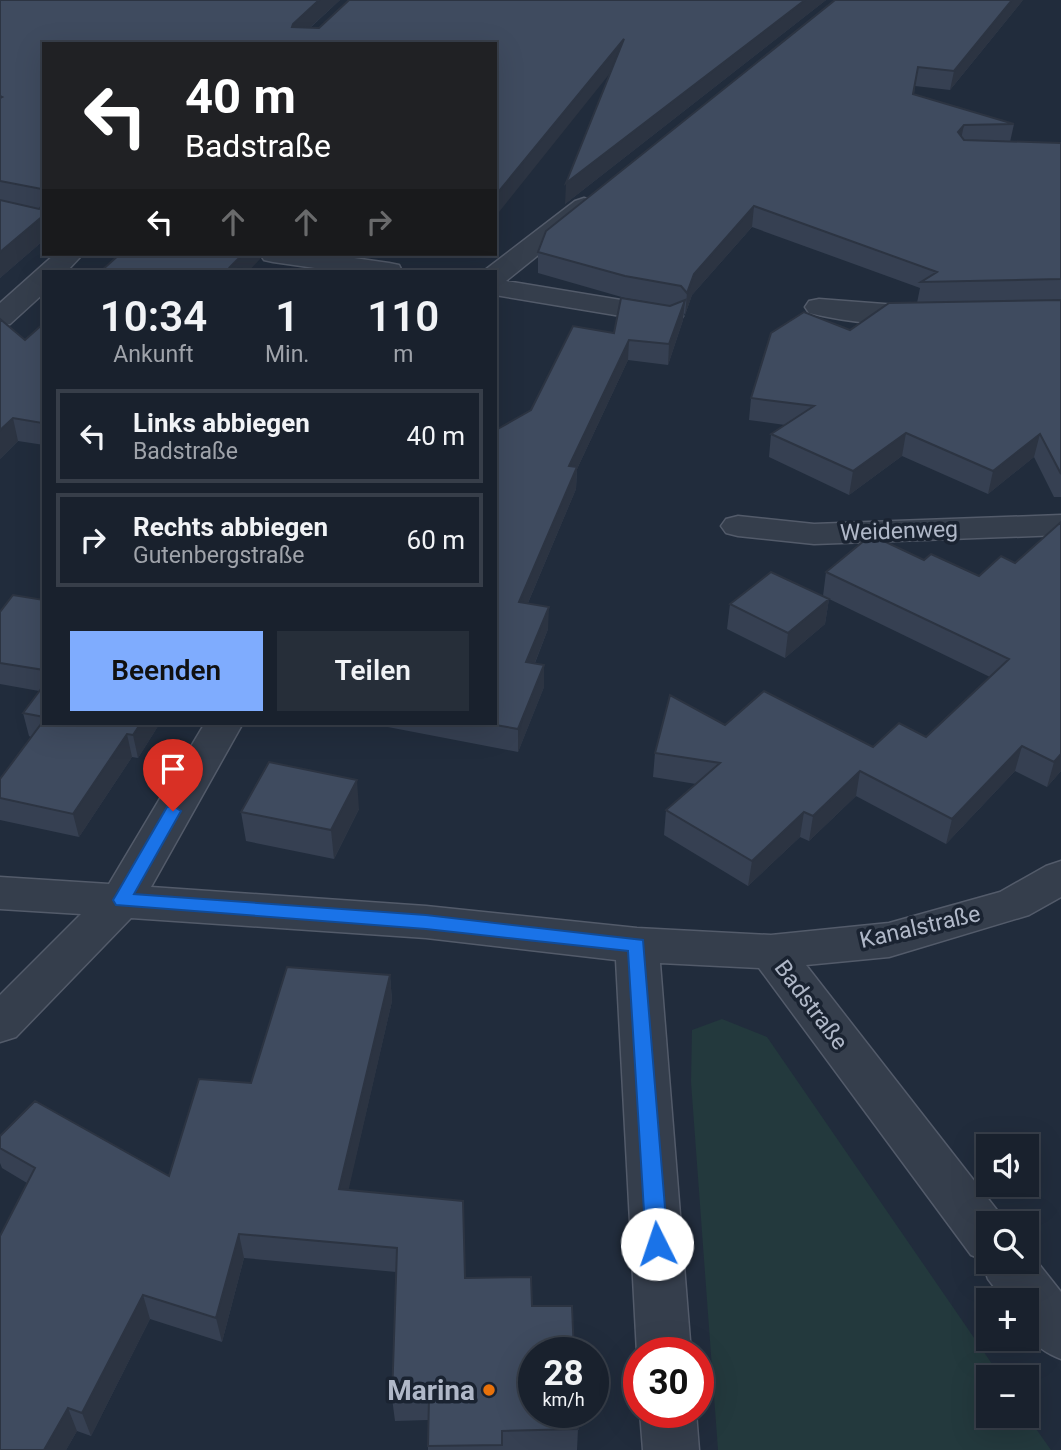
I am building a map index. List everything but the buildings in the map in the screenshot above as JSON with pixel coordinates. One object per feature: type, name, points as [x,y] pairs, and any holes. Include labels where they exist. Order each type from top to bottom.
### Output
[{"type":"street","points":[[497,274],[603,190]]},
{"type":"street","points":[[52,270],[68,256]]},
{"type":"street","points":[[287,256],[382,270]]},
{"type":"street","points":[[0,318],[42,280]]},
{"type":"street","points":[[497,287],[669,316]]},
{"type":"street","points":[[819,307],[891,315],[958,314]]},
{"type":"street","name":"Weidenweg","points":[[738,526],[814,534],[1061,525]]},
{"type":"street","points":[[0,1024],[122,900],[224,725]]},
{"type":"street","name":"Kanalstraße","points":[[771,952],[889,940],[1014,904],[1061,877]]},
{"type":"street","name":"Badstraße","points":[[0,894],[426,922],[637,945],[771,952],[976,1222]]},
{"type":"street","points":[[637,945],[663,1337]]},
{"type":"street","points":[[1015,1274],[1061,1334]]},
{"type":"street","points":[[669,1428],[671,1450]]},
{"type":"green space","points":[[722,1019],[767,1037],[976,1341],[976,1351],[983,1351],[993,1365],[976,1365],[976,1428],[1035,1428],[1051,1450],[718,1450],[714,1337],[710,1337],[691,1082],[692,1030]]},
{"type":"place","name":"Marina","points":[[489,1390]]},
{"type":"route","points":[[173,811],[122,900],[426,922],[637,945],[657,1244]]}]
